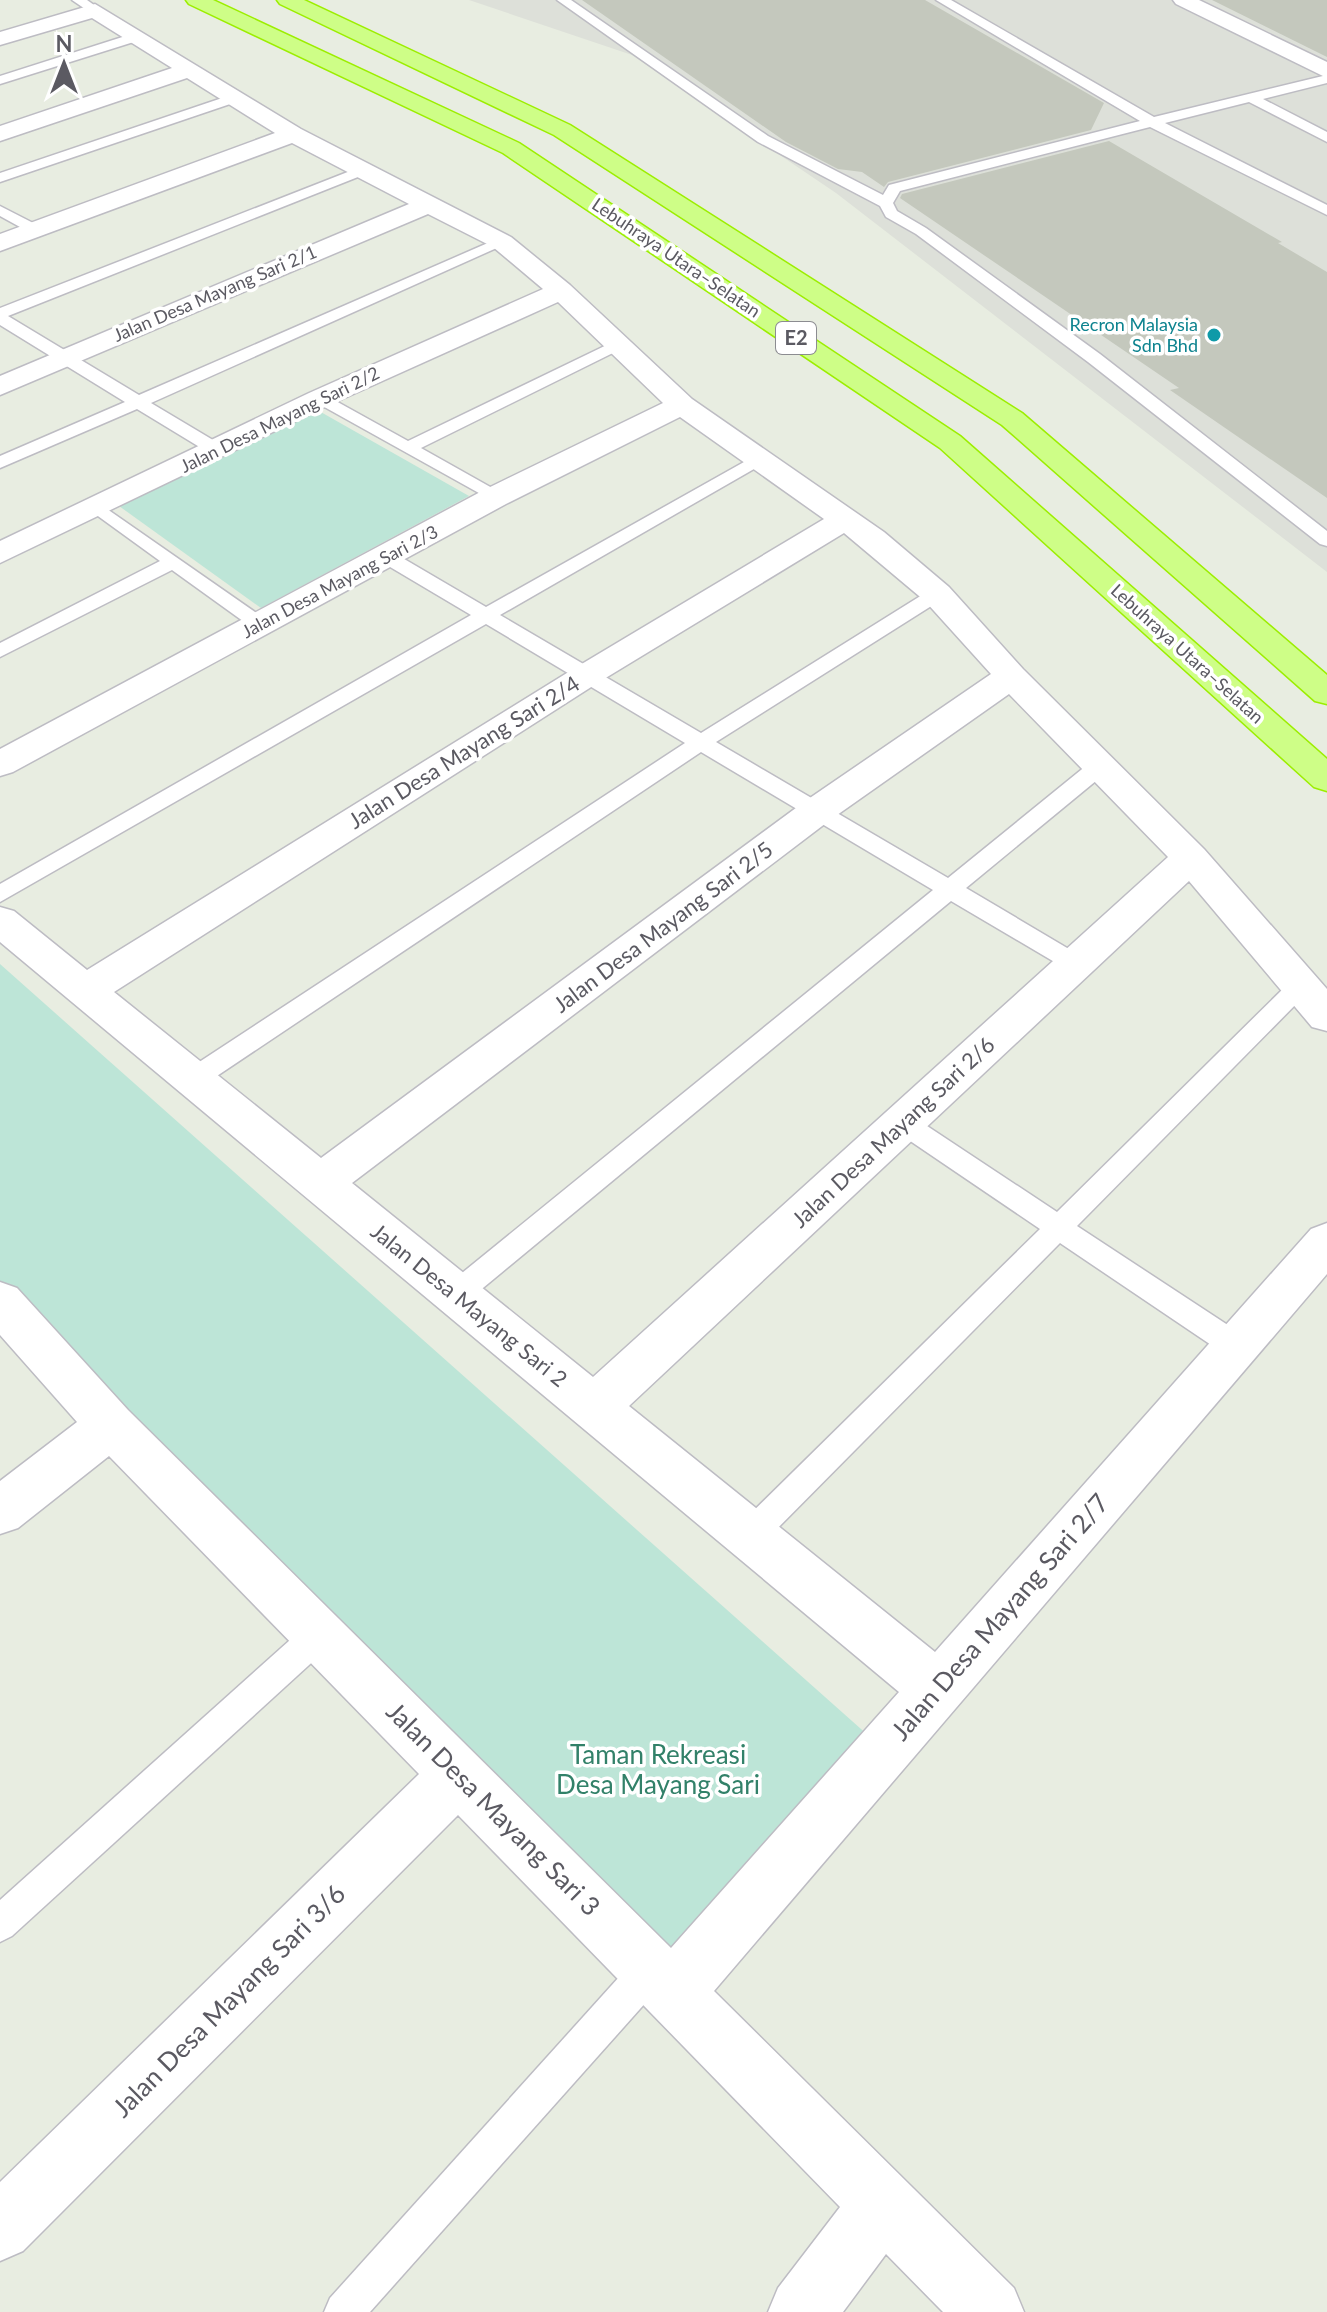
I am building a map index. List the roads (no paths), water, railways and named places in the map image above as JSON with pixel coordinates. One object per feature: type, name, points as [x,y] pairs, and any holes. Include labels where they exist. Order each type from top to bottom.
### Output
[{"type":"highway","name":"Lebuhraya Utara–Selatan","points":[[196,0],[511,148],[950,442],[1327,779]]},
{"type":"highway","name":"Lebuhraya Utara–Selatan","points":[[287,0],[562,130],[1012,419],[1327,693]]},
{"type":"street","points":[[1183,0],[1327,71]]},
{"type":"street","points":[[0,39],[87,5],[293,134],[502,242],[561,291],[682,405],[846,519],[937,594],[1011,676],[1191,858],[1327,1016]]},
{"type":"street","points":[[0,134],[188,70]]},
{"type":"street","points":[[0,243],[293,134]]},
{"type":"street","name":"Jalan Desa Mayang Sari 2/1","points":[[0,386],[430,204]]},
{"type":"street","name":"Jalan Desa Mayang Sari 2/2","points":[[0,553],[319,399],[561,291]]},
{"type":"street","name":"Jalan Desa Mayang Sari 2/3","points":[[0,764],[495,497],[682,405]]},
{"type":"street","name":"Jalan Desa Mayang Sari 2/4","points":[[84,991],[587,675],[846,519]]},
{"type":"street","name":"Jalan Desa Mayang Sari 2/5","points":[[320,1183],[817,811],[1011,676]]},
{"type":"street","name":"Jalan Desa Mayang Sari 2/6","points":[[594,1407],[1191,858]]},
{"type":"street","name":"Jalan Desa Mayang Sari 2","points":[[0,921],[938,1689]]},
{"type":"street","name":"Jalan Desa Mayang Sari 2/7","points":[[662,1981],[938,1689],[1327,1242]]},
{"type":"street","name":"Jalan Desa Mayang Sari 3","points":[[0,1302],[111,1425],[990,2312]]},
{"type":"street","points":[[0,1511],[111,1425]]},
{"type":"street","name":"Jalan Desa Mayang Sari 3/6","points":[[0,2228],[458,1775]]},
{"type":"street","points":[[802,2312],[883,2204]]},
{"type":"lane","points":[[563,0],[763,139],[886,203],[891,214],[921,231],[1094,358],[1327,540]]},
{"type":"lane","points":[[942,0],[1152,122],[1327,211]]},
{"type":"lane","points":[[0,80],[135,37]]},
{"type":"lane","points":[[886,203],[894,188],[1327,79]]},
{"type":"lane","points":[[1301,86],[1327,99]]},
{"type":"lane","points":[[0,178],[234,98]]},
{"type":"lane","points":[[1253,99],[1327,138]]},
{"type":"lane","points":[[0,316],[363,170]]},
{"type":"lane","points":[[0,210],[34,229]]},
{"type":"lane","points":[[0,463],[502,242]]},
{"type":"lane","points":[[0,316],[217,450]]},
{"type":"lane","points":[[408,448],[617,345]]},
{"type":"lane","points":[[319,399],[495,497]]},
{"type":"lane","points":[[0,894],[760,458]]},
{"type":"lane","points":[[97,507],[261,625]]},
{"type":"lane","points":[[387,557],[1076,964]]},
{"type":"lane","points":[[0,651],[173,562]]},
{"type":"lane","points":[[193,1079],[701,742],[937,594]]},
{"type":"lane","points":[[456,1294],[1100,766]]},
{"type":"lane","points":[[750,1535],[1301,985]]},
{"type":"lane","points":[[903,1123],[1236,1346]]},
{"type":"lane","points":[[0,1924],[320,1634]]},
{"type":"lane","points":[[344,2312],[662,1981]]},
{"type":"place","name":"Recron Malaysia Sdn Bhd","points":[[1214,335]]},
{"type":"park label","name":"Taman Rekreasi Desa Mayang Sari","points":[[658,1770]]}]
